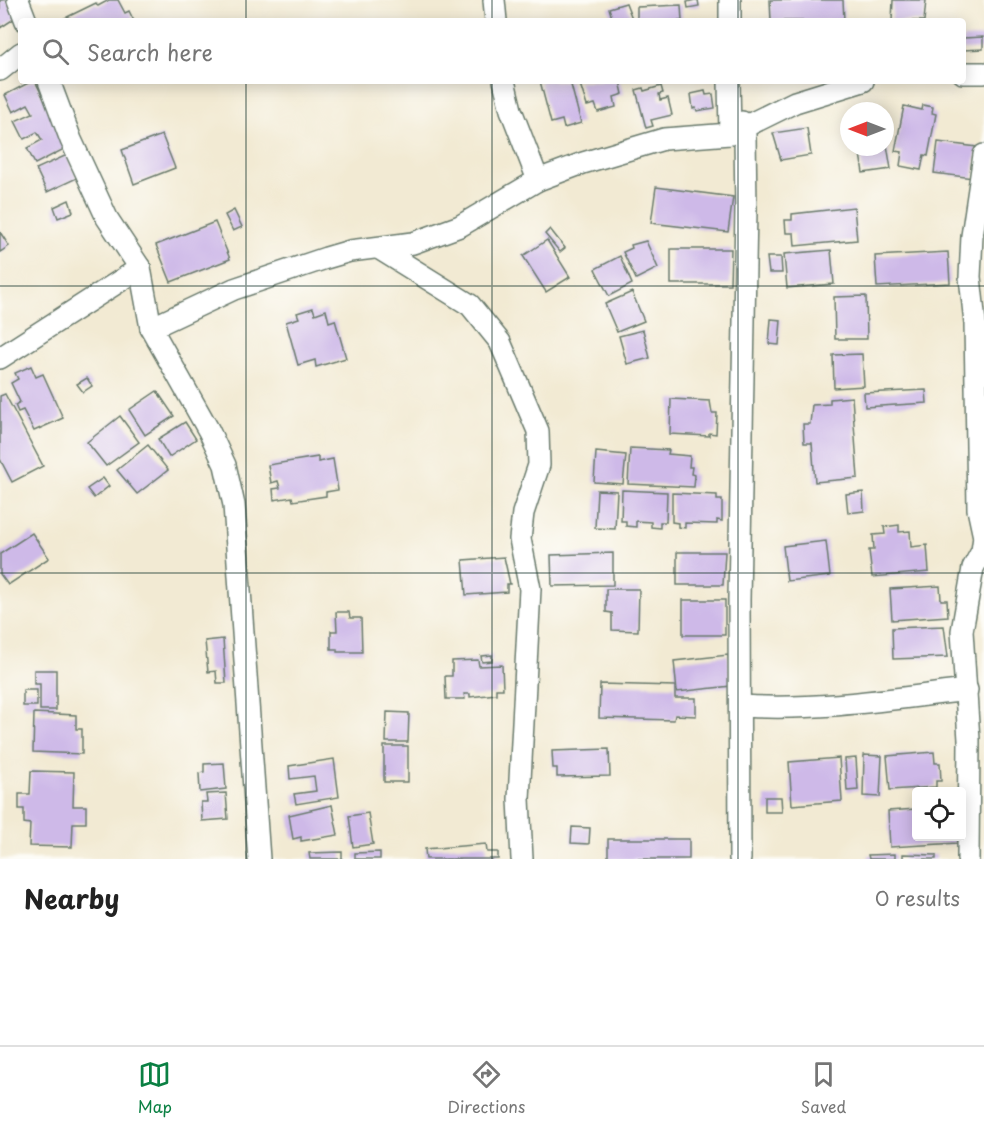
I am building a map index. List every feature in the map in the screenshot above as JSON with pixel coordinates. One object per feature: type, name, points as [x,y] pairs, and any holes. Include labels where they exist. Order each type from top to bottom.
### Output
[{"type":"street","points":[[18,0],[25,18]]},
{"type":"street","points":[[494,0],[496,18]]},
{"type":"street","points":[[729,18],[730,0]]},
{"type":"street","points":[[0,70],[18,55]]},
{"type":"street","points":[[966,73],[984,73]]},
{"type":"street","points":[[50,84],[71,140],[107,218],[140,268],[151,328],[209,430],[225,465],[234,505],[259,859]]},
{"type":"street","points":[[505,84],[511,110],[538,180]]},
{"type":"street","points":[[729,84],[730,134]]},
{"type":"street","points":[[151,328],[234,289],[350,251],[413,243],[460,226],[538,180],[664,139],[730,134],[795,102],[853,84]]},
{"type":"street","points":[[730,134],[742,122],[745,135],[746,209],[739,600],[740,859]]},
{"type":"street","points":[[968,859],[967,690],[962,631],[973,568],[982,551],[984,537],[978,509],[981,411],[970,277],[972,237],[984,155]]},
{"type":"street","points":[[380,249],[470,304],[500,342],[538,431],[539,465],[523,513],[520,538],[530,590],[519,799],[522,859]]},
{"type":"street","points":[[0,358],[140,268]]},
{"type":"street","points":[[741,706],[778,708],[830,705],[967,690]]},
{"type":"building","points":[[0,0],[7,0],[17,17],[0,28]]},
{"type":"building","points":[[109,0],[118,0],[125,13],[129,11],[132,18],[65,18],[96,3],[98,6]]},
{"type":"building","points":[[698,0],[699,6],[688,8],[687,2]]},
{"type":"building","points":[[770,0],[843,0],[844,18],[771,18]]},
{"type":"building","points":[[893,0],[926,0],[924,18],[892,18]]},
{"type":"building","points":[[626,3],[632,18],[612,18],[609,8]]},
{"type":"building","points":[[681,5],[682,18],[637,18],[637,7]]},
{"type":"building","points":[[983,37],[983,49],[966,50],[966,38]]},
{"type":"building","points":[[26,84],[36,84],[68,147],[35,164],[27,148],[42,140],[37,132],[24,139],[15,121],[33,113],[28,104],[13,112],[5,95]]},
{"type":"building","points":[[541,84],[571,84],[581,123],[564,128],[562,120],[551,123]]},
{"type":"building","points":[[580,84],[621,84],[623,94],[614,97],[616,107],[598,112],[595,104],[587,106]]},
{"type":"building","points":[[661,86],[663,93],[659,94],[660,100],[668,98],[672,115],[651,120],[653,126],[646,128],[636,90],[643,88],[644,91]]},
{"type":"building","points":[[705,91],[706,95],[713,94],[715,108],[697,111],[696,108],[693,109],[691,94]]},
{"type":"building","points":[[923,105],[933,107],[932,113],[936,114],[928,156],[924,155],[921,170],[900,166],[902,152],[895,151],[904,106],[922,110]]},
{"type":"building","points":[[807,128],[811,155],[781,160],[773,133]]},
{"type":"building","points":[[162,135],[175,168],[134,184],[122,150]]},
{"type":"building","points":[[938,142],[977,147],[973,178],[934,173]]},
{"type":"building","points":[[67,155],[77,178],[47,192],[36,169]]},
{"type":"building","points":[[860,156],[889,156],[891,169],[863,173]]},
{"type":"building","points":[[656,187],[733,197],[728,232],[651,223]]},
{"type":"building","points":[[69,200],[73,212],[58,218],[54,207]]},
{"type":"building","points":[[854,207],[857,240],[795,246],[794,233],[786,233],[785,220],[792,220],[792,214]]},
{"type":"building","points":[[234,210],[242,227],[233,231],[225,215]]},
{"type":"building","points":[[215,222],[230,259],[171,282],[156,245]]},
{"type":"building","points":[[550,229],[565,248],[560,252],[545,234]]},
{"type":"building","points":[[0,232],[9,246],[0,252]]},
{"type":"building","points":[[547,240],[570,277],[546,292],[523,256]]},
{"type":"building","points":[[646,241],[658,268],[636,279],[623,252],[632,248],[631,245]]},
{"type":"building","points":[[671,249],[731,249],[730,284],[671,284]]},
{"type":"building","points":[[831,250],[834,284],[787,288],[784,254]]},
{"type":"building","points":[[948,252],[950,283],[877,287],[875,256]]},
{"type":"building","points":[[620,256],[632,284],[609,296],[595,269]]},
{"type":"building","points":[[767,257],[781,257],[782,273],[769,273]]},
{"type":"building","points":[[632,292],[644,321],[617,332],[605,304]]},
{"type":"building","points":[[866,296],[867,339],[835,339],[834,297]]},
{"type":"building","points":[[313,308],[315,314],[326,310],[329,322],[335,320],[346,358],[316,367],[315,360],[298,365],[286,322],[299,318],[297,313]]},
{"type":"building","points":[[771,319],[781,320],[779,345],[769,344]]},
{"type":"building","points":[[643,330],[650,358],[627,364],[619,336]]},
{"type":"building","points":[[862,354],[864,386],[834,388],[833,355]]},
{"type":"building","points":[[31,366],[36,377],[43,374],[63,418],[34,431],[23,410],[18,412],[15,405],[20,402],[11,383],[18,379],[15,373]]},
{"type":"building","points":[[87,378],[92,386],[83,392],[77,384]]},
{"type":"building","points":[[926,390],[927,403],[865,407],[864,393]]},
{"type":"building","points":[[157,391],[174,416],[145,435],[129,410]]},
{"type":"building","points":[[5,394],[43,466],[12,482],[0,459],[0,396]]},
{"type":"building","points":[[852,397],[858,478],[815,482],[812,443],[804,443],[803,424],[810,424],[812,405],[830,404],[830,399]]},
{"type":"building","points":[[671,399],[710,401],[712,413],[717,413],[716,434],[709,433],[709,436],[670,434]]},
{"type":"building","points":[[120,416],[139,442],[106,466],[87,442]]},
{"type":"building","points":[[185,422],[196,439],[169,457],[158,439]]},
{"type":"building","points":[[148,445],[168,470],[137,494],[117,470]]},
{"type":"building","points":[[630,448],[669,450],[668,454],[690,456],[689,467],[692,467],[691,474],[695,475],[694,487],[628,484]]},
{"type":"building","points":[[596,452],[626,455],[623,484],[594,482]]},
{"type":"building","points":[[318,457],[318,462],[333,459],[338,490],[326,492],[326,496],[293,501],[292,497],[274,500],[273,489],[280,488],[278,481],[271,483],[268,465]]},
{"type":"building","points":[[103,478],[109,486],[94,498],[87,489]]},
{"type":"building","points":[[597,490],[617,491],[615,529],[595,528]]},
{"type":"building","points":[[622,490],[667,492],[666,522],[660,522],[660,528],[651,527],[651,522],[636,521],[636,527],[626,526],[626,521],[621,521]]},
{"type":"building","points":[[863,492],[864,511],[848,513],[846,494]]},
{"type":"building","points":[[672,493],[717,495],[717,500],[722,500],[722,521],[717,520],[717,524],[685,523],[685,528],[678,527],[678,523],[672,522]]},
{"type":"building","points":[[899,525],[899,532],[910,531],[911,547],[927,545],[929,572],[872,577],[869,550],[874,550],[873,535],[885,534],[884,527]]},
{"type":"building","points":[[32,533],[49,558],[8,585],[0,574],[0,554]]},
{"type":"building","points":[[826,541],[830,576],[787,581],[783,546]]},
{"type":"building","points":[[677,552],[725,552],[723,585],[677,585]]},
{"type":"building","points":[[613,553],[613,585],[552,586],[551,555]]},
{"type":"building","points":[[504,557],[510,584],[507,584],[507,592],[466,595],[463,560]]},
{"type":"building","points":[[940,586],[941,600],[947,600],[948,616],[892,620],[890,589]]},
{"type":"building","points":[[606,589],[639,589],[638,631],[612,630],[612,613],[606,612]]},
{"type":"building","points":[[683,600],[725,600],[725,635],[683,635]]},
{"type":"building","points":[[336,612],[349,612],[350,618],[361,618],[362,652],[337,652],[337,649],[331,649],[331,631],[337,631]]},
{"type":"building","points":[[944,626],[948,657],[893,659],[892,628]]},
{"type":"building","points":[[223,639],[226,683],[217,683],[216,671],[208,672],[205,641]]},
{"type":"building","points":[[492,655],[492,661],[482,662],[481,656]]},
{"type":"building","points":[[728,655],[731,686],[677,692],[674,661]]},
{"type":"building","points":[[478,660],[479,666],[502,665],[503,689],[496,689],[496,694],[470,697],[470,694],[464,694],[465,699],[446,699],[445,676],[452,676],[452,661]]},
{"type":"building","points":[[34,670],[56,670],[56,710],[40,710],[40,684],[34,684]]},
{"type":"building","points":[[600,684],[675,686],[675,698],[696,698],[696,716],[675,715],[674,720],[599,718]]},
{"type":"building","points":[[23,690],[37,690],[37,706],[23,706]]},
{"type":"building","points":[[387,712],[409,713],[408,742],[386,742]]},
{"type":"building","points":[[34,713],[76,715],[76,729],[82,729],[82,754],[33,752]]},
{"type":"building","points":[[384,746],[408,746],[408,782],[384,782]]},
{"type":"building","points":[[609,749],[610,776],[557,777],[557,768],[553,768],[552,751]]},
{"type":"building","points":[[934,752],[935,763],[940,763],[941,781],[936,781],[936,787],[890,790],[887,756]]},
{"type":"building","points":[[864,755],[882,756],[880,797],[863,796]]},
{"type":"building","points":[[839,758],[842,801],[792,805],[789,762]]},
{"type":"building","points":[[856,758],[858,790],[847,791],[845,759]]},
{"type":"building","points":[[334,759],[339,797],[296,804],[294,794],[316,791],[314,776],[290,779],[289,766]]},
{"type":"building","points":[[224,763],[226,789],[200,792],[199,773],[204,772],[204,764]]},
{"type":"building","points":[[31,771],[74,772],[73,806],[86,806],[86,823],[73,823],[72,847],[29,846],[30,824],[24,823],[24,809],[19,809],[19,794],[30,794]]},
{"type":"building","points":[[226,793],[228,819],[202,821],[201,802],[207,802],[206,794]]},
{"type":"building","points":[[765,797],[781,797],[782,812],[765,812]]},
{"type":"building","points":[[332,805],[338,835],[301,841],[301,837],[293,839],[289,815]]},
{"type":"building","points":[[912,809],[912,841],[957,841],[957,843],[890,847],[888,811]]},
{"type":"building","points":[[368,813],[373,844],[353,847],[349,816]]},
{"type":"building","points":[[572,827],[590,828],[589,844],[571,843]]},
{"type":"building","points":[[608,839],[689,839],[689,859],[608,859]]},
{"type":"building","points":[[486,844],[487,852],[498,852],[498,859],[426,859],[425,849]]},
{"type":"building","points":[[342,852],[342,859],[310,859],[309,853]]},
{"type":"building","points":[[380,852],[380,859],[355,859],[355,853]]},
{"type":"building","points":[[895,854],[895,859],[869,859],[868,855]]},
{"type":"building","points":[[903,854],[936,855],[936,859],[903,859]]}]
